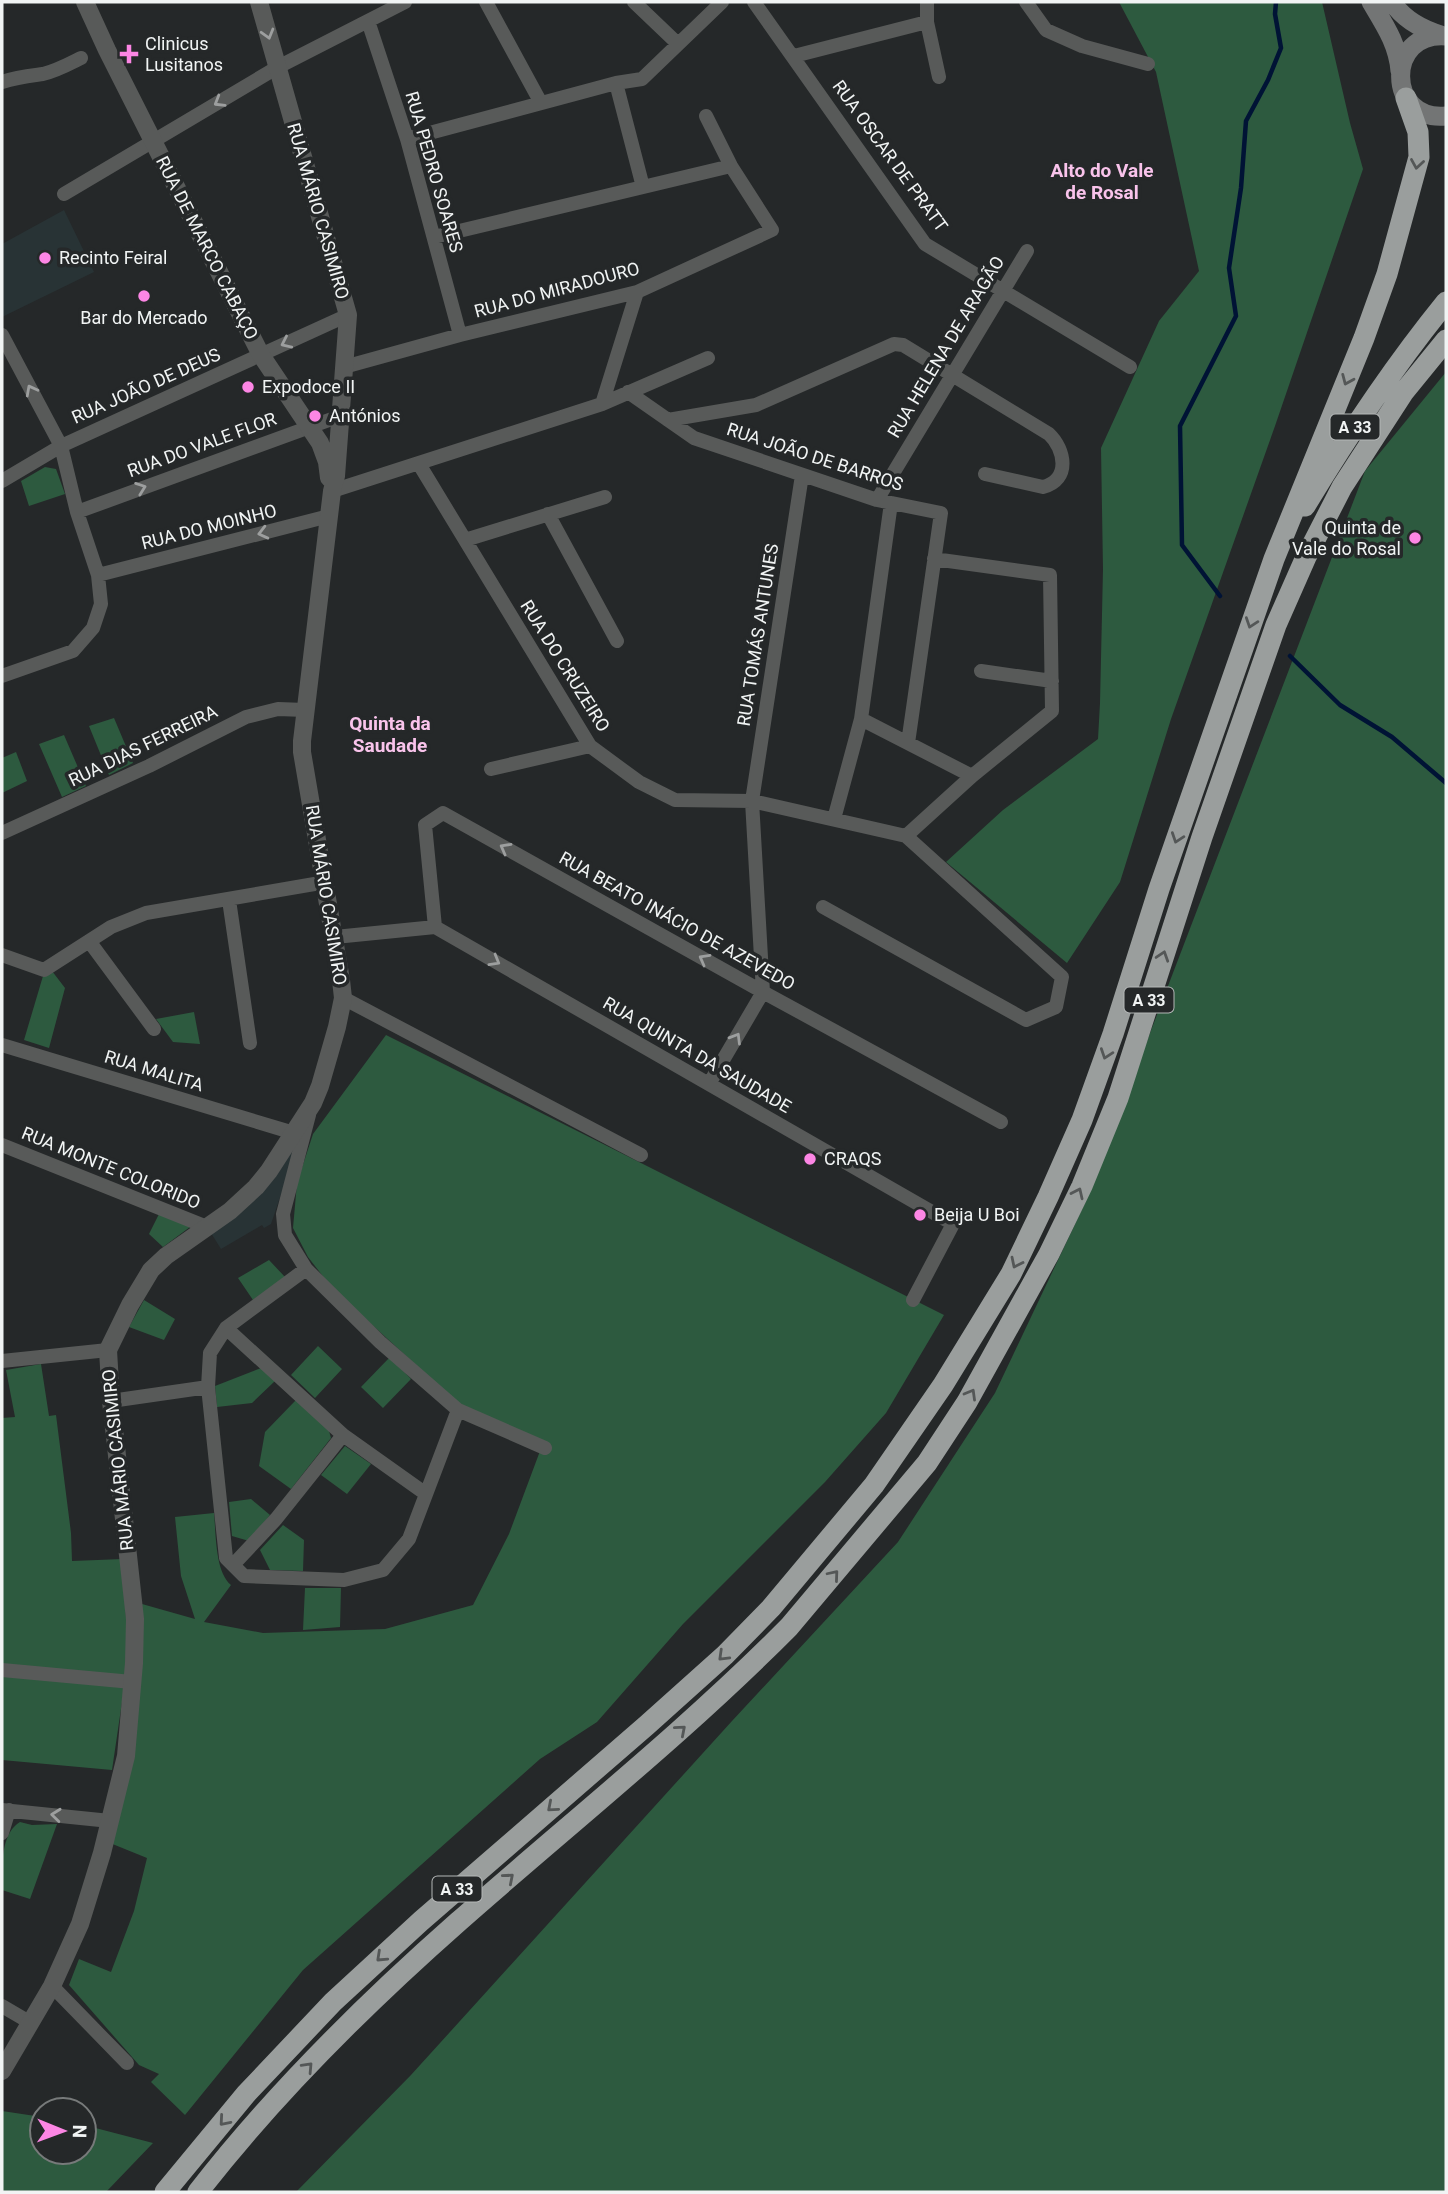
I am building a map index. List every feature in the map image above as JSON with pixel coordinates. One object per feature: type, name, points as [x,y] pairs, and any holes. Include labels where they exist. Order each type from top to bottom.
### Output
[{"type":"highway","points":[[1274,559],[1376,308],[1414,182],[1419,157],[1418,132],[1403,89]]},
{"type":"highway","name":"A 33","points":[[165,2192],[246,2094],[333,2003],[447,1898],[647,1725],[771,1608],[874,1485],[943,1385],[1011,1274],[1082,1120],[1274,559],[1374,397],[1410,346],[1446,302]]},
{"type":"highway","name":"A 33","points":[[198,2192],[263,2115],[377,1997],[457,1922],[706,1708],[783,1633],[927,1463],[967,1402],[1000,1344],[1082,1186],[1118,1098],[1202,837],[1276,625],[1306,557],[1342,487],[1403,393],[1446,341]]},
{"type":"main road","points":[[1371,2],[1388,29],[1397,51],[1403,89],[1418,110],[1426,114],[1445,116]]},
{"type":"main road","points":[[1392,2],[1409,21],[1444,36]]},
{"type":"main road","points":[[1403,89],[1403,61],[1414,45],[1432,36],[1444,36]]},
{"type":"street","name":"RUA DE MARCO CABAÇO","points":[[85,2],[261,355],[320,443],[327,463],[331,491]]},
{"type":"street","name":"RUA MÁRIO CASIMIRO","points":[[2,2071],[52,1986],[80,1924],[110,1821],[125,1756],[135,1619],[111,1401],[108,1350],[151,1270],[166,1256],[230,1211],[256,1187],[295,1133],[320,1086],[343,998],[326,882],[302,752],[331,491],[336,476],[348,315],[259,2]]},
{"type":"street","points":[[64,194],[278,67],[405,2]]},
{"type":"street","points":[[486,2],[541,103]]},
{"type":"street","points":[[634,2],[678,44]]},
{"type":"street","points":[[407,139],[616,83],[642,79],[722,2]]},
{"type":"street","name":"RUA OSCAR DE PRATT","points":[[754,2],[925,244],[1130,367]]},
{"type":"street","points":[[927,2],[926,22],[939,77]]},
{"type":"street","points":[[1026,2],[1046,30],[1082,46],[1148,64]]},
{"type":"street","name":"RUA PEDRO SOARES","points":[[368,21],[407,139],[460,335]]},
{"type":"street","points":[[794,56],[926,22]]},
{"type":"street","points":[[2,82],[20,75],[56,70],[81,58]]},
{"type":"street","points":[[616,83],[643,187]]},
{"type":"street","points":[[434,237],[731,166],[706,116]]},
{"type":"street","name":"RUA DO MIRADOURO","points":[[344,367],[460,335],[637,292],[772,230],[731,166]]},
{"type":"street","name":"RUA HELENA DE ARAGÃO","points":[[884,501],[952,374],[1027,251]]},
{"type":"street","points":[[602,404],[637,292]]},
{"type":"street","name":"RUA JOÃO DE DEUS","points":[[2,481],[61,446],[348,315]]},
{"type":"street","points":[[2,335],[61,446],[77,512],[98,575],[101,604],[93,628],[74,651],[2,676]]},
{"type":"street","points":[[668,420],[756,405],[894,345],[903,345],[1049,434],[1062,453],[1059,476],[1052,484],[1044,487],[985,474]]},
{"type":"street","points":[[331,491],[602,404],[708,358]]},
{"type":"street","name":"RUA JOÃO DE BARROS","points":[[628,392],[694,438],[884,501],[941,513],[908,743]]},
{"type":"street","name":"RUA DO VALE FLOR","points":[[77,512],[340,416]]},
{"type":"street","name":"RUA DO CRUZEIRO","points":[[418,464],[590,746],[639,782],[675,800],[752,801],[906,836]]},
{"type":"street","name":"RUA TOMÁS ANTUNES","points":[[763,992],[752,801],[803,475]]},
{"type":"street","points":[[465,540],[605,496]]},
{"type":"street","points":[[834,818],[861,719],[884,501]]},
{"type":"street","points":[[548,514],[617,641]]},
{"type":"street","name":"RUA DO MOINHO","points":[[98,575],[329,516]]},
{"type":"street","points":[[823,907],[1026,1020],[1056,1007],[1062,977],[906,836],[972,776],[1052,711],[1050,575],[934,559]]},
{"type":"street","points":[[981,671],[1052,681]]},
{"type":"street","name":"RUA DIAS FERREIRA","points":[[2,833],[149,766],[246,717],[278,709],[305,710]]},
{"type":"street","points":[[861,719],[972,776]]},
{"type":"street","points":[[491,769],[590,746]]},
{"type":"street","name":"RUA BEATO INÁCIO DE AZEVEDO","points":[[435,927],[425,825],[443,813],[1001,1122]]},
{"type":"street","points":[[2,955],[44,970],[111,927],[146,913],[326,882]]},
{"type":"street","points":[[229,900],[250,1043]]},
{"type":"street","points":[[335,937],[435,927]]},
{"type":"street","name":"RUA QUINTA DA SAUDADE","points":[[435,927],[953,1224],[913,1300]]},
{"type":"street","points":[[89,940],[154,1029]]},
{"type":"street","points":[[709,1084],[763,992]]},
{"type":"street","points":[[343,998],[641,1155]]},
{"type":"street","name":"RUA MALITA","points":[[2,1045],[295,1133]]},
{"type":"street","points":[[313,1103],[283,1214],[285,1235],[306,1269],[380,1342],[458,1410],[545,1448]]},
{"type":"street","name":"RUA MONTE COLORIDO","points":[[2,1145],[207,1227]]},
{"type":"street","points":[[306,1269],[226,1328],[210,1353],[208,1387],[226,1558],[244,1576],[344,1580],[383,1570],[409,1539],[458,1410]]},
{"type":"street","points":[[226,1328],[343,1435],[426,1494]]},
{"type":"street","points":[[2,1361],[108,1350]]},
{"type":"street","points":[[111,1401],[208,1387]]},
{"type":"street","points":[[233,1565],[276,1519],[343,1435]]},
{"type":"street","points":[[2,1670],[132,1682]]},
{"type":"street","points":[[2,1833],[6,1810],[110,1821]]},
{"type":"street","points":[[52,1986],[127,2063]]},
{"type":"street","points":[[2,2006],[32,2023]]},
{"type":"shaded area","name":"Recinto Feiral","points":[[64,210],[94,272],[2,317],[2,244]]},
{"type":"shaded area","points":[[296,1139],[295,1153],[271,1224],[264,1228],[262,1225],[221,1249],[211,1233]]},
{"type":"green space","points":[[1119,2],[1322,2],[1363,169],[1171,719],[1120,882],[1067,963],[946,862],[1003,810],[1098,739],[1103,569],[1101,448],[1159,321],[1199,271],[1156,72]]},
{"type":"green space","points":[[1446,372],[1446,2192],[296,2192],[411,2075],[898,1542],[995,1393],[1085,1203],[1365,471]]},
{"type":"green space","points":[[45,467],[56,469],[65,494],[29,506],[21,481]]},
{"type":"green space","points":[[114,718],[133,763],[109,775],[89,726]]},
{"type":"green space","points":[[64,735],[86,786],[62,797],[39,744]]},
{"type":"green space","points":[[16,752],[27,781],[2,793],[2,758]]},
{"type":"green space","points":[[52,971],[65,988],[49,1048],[24,1040],[43,976]]},
{"type":"green space","points":[[194,1012],[200,1044],[173,1042],[156,1019]]},
{"type":"green space","points":[[386,1035],[944,1315],[886,1413],[825,1482],[683,1624],[597,1722],[540,1759],[303,1970],[185,2115],[151,2082],[159,2074],[139,2065],[69,1985],[79,1959],[111,1972],[134,1911],[147,1858],[110,1843],[142,1604],[195,1619],[181,1576],[175,1517],[214,1513],[219,1562],[231,1585],[204,1622],[263,1633],[385,1629],[473,1605],[509,1534],[543,1443],[464,1409],[332,1288],[308,1257],[293,1228],[297,1183],[313,1134]]},
{"type":"green space","points":[[160,1212],[190,1227],[163,1247],[149,1234]]},
{"type":"green space","points":[[269,1260],[285,1277],[253,1300],[238,1278]]},
{"type":"green space","points":[[144,1300],[175,1319],[164,1340],[129,1327]]},
{"type":"green space","points":[[318,1346],[342,1369],[315,1398],[291,1375]]},
{"type":"green space","points":[[390,1357],[411,1379],[383,1408],[361,1387]]},
{"type":"green space","points":[[41,1364],[49,1416],[56,1415],[72,1561],[123,1559],[126,1675],[112,1770],[2,1760],[2,1418],[15,1417],[6,1370]]},
{"type":"green space","points":[[261,1368],[275,1381],[252,1403],[217,1407],[215,1386]]},
{"type":"green space","points":[[296,1400],[329,1431],[331,1438],[291,1489],[259,1466],[265,1432]]},
{"type":"green space","points":[[345,1446],[371,1464],[347,1494],[321,1475]]},
{"type":"green space","points":[[251,1499],[270,1515],[249,1541],[232,1536],[229,1502]]},
{"type":"green space","points":[[283,1525],[304,1540],[303,1571],[270,1570],[260,1550]]},
{"type":"green space","points":[[305,1588],[341,1588],[340,1627],[303,1630]]},
{"type":"green space","points":[[20,1822],[32,1825],[57,1824],[30,1899],[2,1890],[2,1862],[6,1843],[13,1827]]},
{"type":"green space","points":[[2,2111],[28,2115],[28,2166],[98,2166],[98,2129],[153,2143],[106,2192],[2,2192]]},
{"type":"waterway","points":[[1220,596],[1182,545],[1180,426],[1236,316],[1229,268],[1241,188],[1246,121],[1268,80],[1281,48],[1275,14],[1276,2]]},
{"type":"waterway","points":[[1290,656],[1340,705],[1392,737],[1446,783]]},
{"type":"place","name":"Clinicus Lusitanos","points":[[129,54]]},
{"type":"place","name":"Recinto Feiral","points":[[45,258]]},
{"type":"place","name":"Bar do Mercado","points":[[144,296]]},
{"type":"place","name":"Expodoce II","points":[[248,387]]},
{"type":"place","name":"Antónios","points":[[315,416]]},
{"type":"place","name":"Quinta de Vale do Rosal","points":[[1415,538]]},
{"type":"place","name":"CRAQS","points":[[810,1159]]},
{"type":"place","name":"Beija U Boi","points":[[920,1215]]},
{"type":"district","name":"Alto do Vale de Rosal","points":[[1102,181]]},
{"type":"district","name":"Quinta da Saudade","points":[[390,734]]}]
